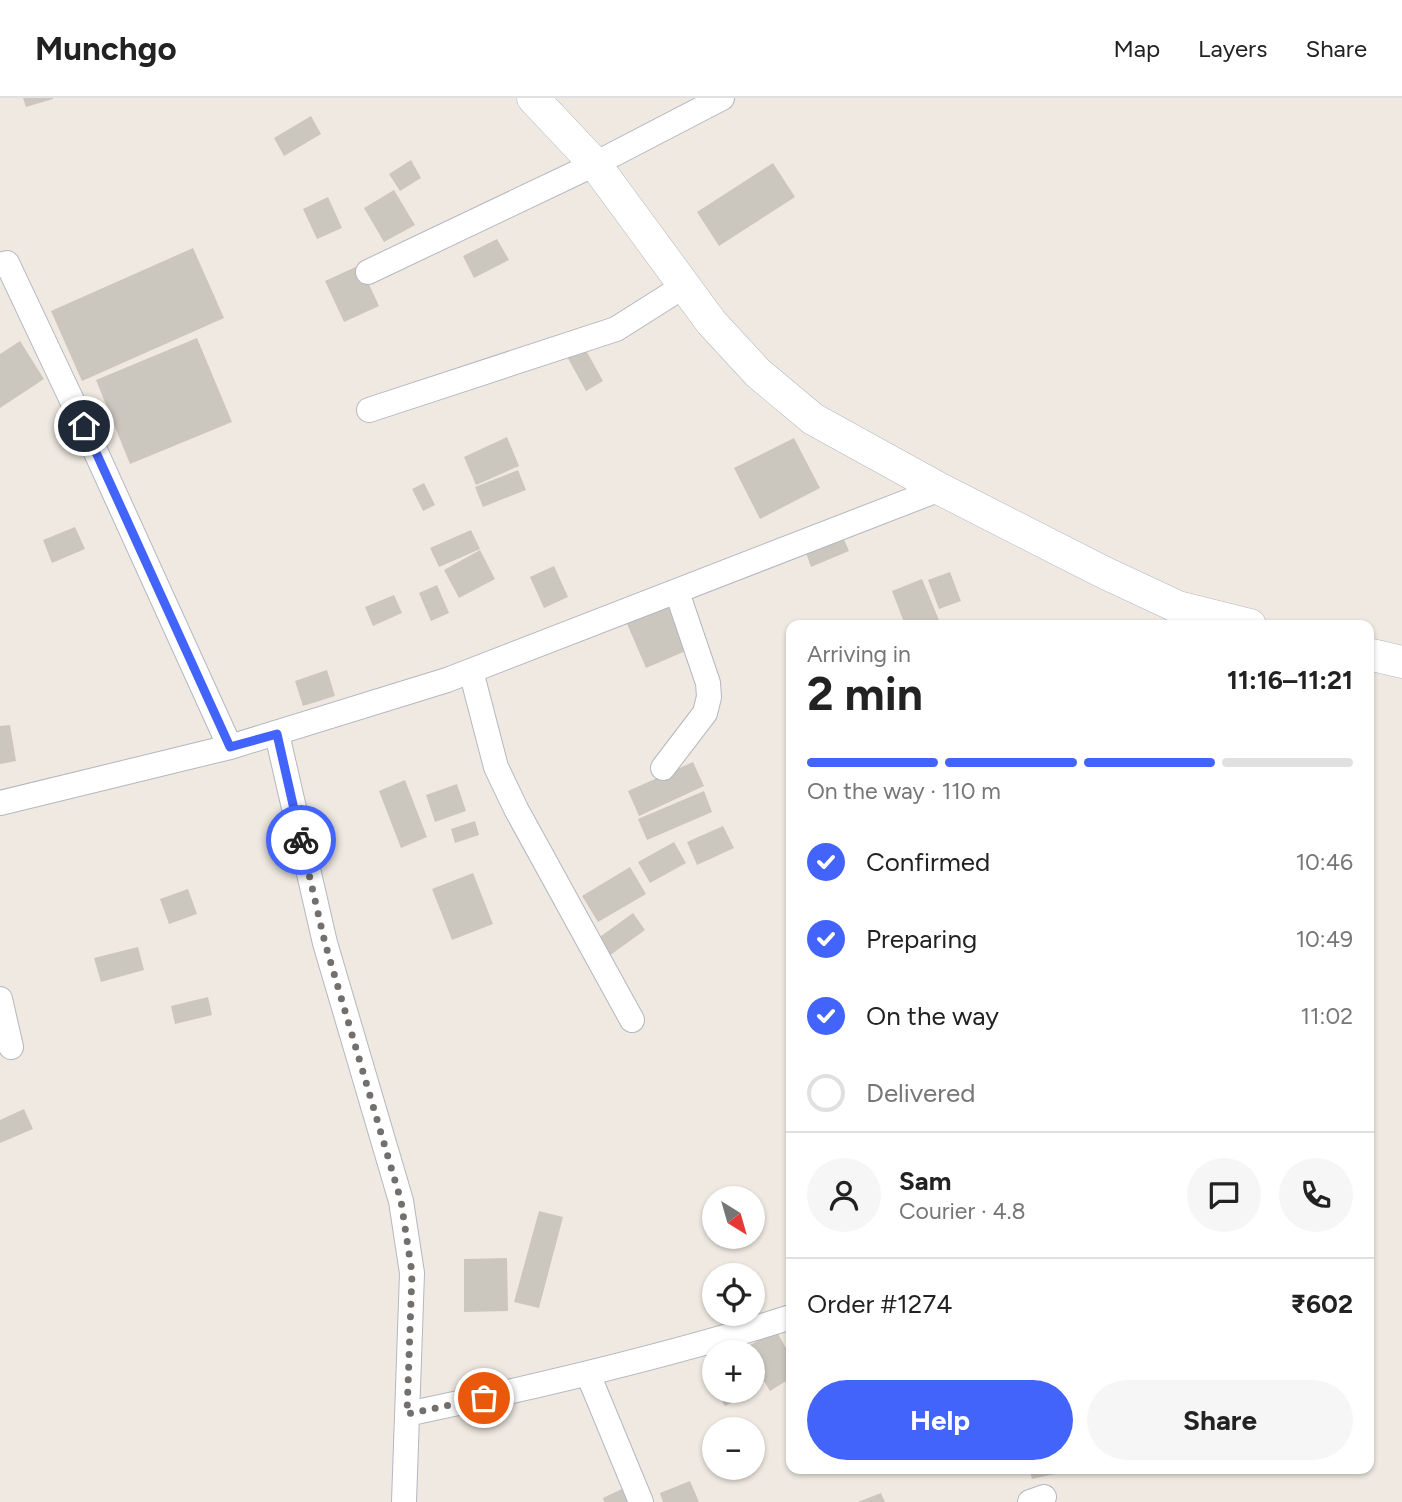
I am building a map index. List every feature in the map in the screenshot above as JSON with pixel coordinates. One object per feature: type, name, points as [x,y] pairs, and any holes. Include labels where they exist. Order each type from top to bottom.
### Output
[{"type":"street","points":[[533,98],[595,164],[711,322],[758,373],[813,419],[940,489],[1103,572],[1178,607],[1230,620]]},
{"type":"street","points":[[368,272],[595,164],[722,98]]},
{"type":"street","points":[[0,265],[6,263],[13,275],[230,747]]},
{"type":"street","points":[[369,410],[616,330],[684,286]]},
{"type":"street","points":[[0,803],[277,734],[471,671],[940,489]]},
{"type":"street","points":[[663,768],[705,713],[709,697],[708,683],[677,592]]},
{"type":"street","points":[[1374,655],[1402,662]]},
{"type":"street","points":[[471,671],[496,767],[516,809],[632,1020]]},
{"type":"street","points":[[277,734],[325,943],[401,1201],[412,1273],[404,1502]]},
{"type":"street","points":[[0,999],[11,1047]]},
{"type":"street","points":[[407,1414],[589,1374],[711,1343],[786,1319]]},
{"type":"street","points":[[589,1374],[641,1502]]},
{"type":"building","points":[[23,98],[53,98],[53,99],[26,107]]},
{"type":"building","points":[[311,116],[321,134],[284,156],[274,138]]},
{"type":"building","points":[[411,160],[421,178],[400,191],[389,174]]},
{"type":"building","points":[[773,163],[795,197],[719,246],[697,212]]},
{"type":"building","points":[[394,190],[415,225],[384,242],[364,208]]},
{"type":"building","points":[[328,197],[342,228],[317,239],[303,209]]},
{"type":"building","points":[[497,239],[509,260],[474,278],[463,256]]},
{"type":"building","points":[[193,248],[224,318],[82,381],[51,311]]},
{"type":"building","points":[[360,265],[379,306],[344,322],[325,281]]},
{"type":"building","points":[[197,338],[232,422],[130,464],[96,380]]},
{"type":"building","points":[[20,341],[44,379],[0,408],[0,354]]},
{"type":"building","points":[[582,343],[603,381],[586,391],[565,353]]},
{"type":"building","points":[[507,437],[519,466],[476,485],[464,457]]},
{"type":"building","points":[[794,438],[820,488],[760,519],[734,468]]},
{"type":"building","points":[[518,470],[526,490],[483,507],[475,487]]},
{"type":"building","points":[[424,483],[435,505],[423,511],[412,489]]},
{"type":"building","points":[[75,527],[85,549],[52,563],[43,540]]},
{"type":"building","points":[[471,530],[480,549],[439,567],[430,548]]},
{"type":"building","points":[[843,537],[849,551],[811,567],[806,553]]},
{"type":"building","points":[[480,550],[495,579],[459,598],[444,570]]},
{"type":"building","points":[[554,566],[568,597],[544,608],[530,577]]},
{"type":"building","points":[[950,572],[961,601],[939,609],[928,580]]},
{"type":"building","points":[[922,579],[939,620],[903,620],[892,591]]},
{"type":"building","points":[[437,585],[449,613],[431,621],[419,593]]},
{"type":"building","points":[[394,595],[402,613],[373,626],[365,607]]},
{"type":"building","points":[[668,601],[688,650],[646,668],[625,619]]},
{"type":"building","points":[[327,670],[335,696],[303,706],[295,681]]},
{"type":"building","points":[[10,725],[16,761],[0,764],[0,726]]},
{"type":"building","points":[[693,762],[704,786],[639,816],[628,791]]},
{"type":"building","points":[[405,780],[427,837],[401,848],[379,791]]},
{"type":"building","points":[[457,784],[466,811],[435,822],[426,795]]},
{"type":"building","points":[[704,791],[712,812],[647,840],[638,819]]},
{"type":"building","points":[[475,821],[479,835],[455,843],[451,829]]},
{"type":"building","points":[[723,826],[734,848],[697,865],[687,842]]},
{"type":"building","points":[[674,842],[686,863],[650,883],[638,862]]},
{"type":"building","points":[[630,867],[646,894],[598,922],[582,896]]},
{"type":"building","points":[[473,873],[493,924],[452,940],[432,889]]},
{"type":"building","points":[[188,889],[197,914],[169,924],[160,899]]},
{"type":"building","points":[[633,913],[645,930],[609,956],[597,939]]},
{"type":"building","points":[[138,947],[144,970],[101,982],[94,958]]},
{"type":"building","points":[[208,997],[212,1015],[175,1024],[171,1006]]},
{"type":"building","points":[[24,1109],[33,1129],[0,1143],[0,1120]]},
{"type":"building","points":[[539,1211],[563,1217],[539,1308],[514,1302]]},
{"type":"building","points":[[507,1258],[508,1311],[464,1312],[464,1259]]},
{"type":"building","points":[[776,1330],[786,1348],[786,1381],[770,1391],[765,1383],[765,1340],[759,1340]]},
{"type":"building","points":[[1031,1474],[1055,1474],[1032,1479]]},
{"type":"building","points":[[690,1481],[699,1502],[663,1502],[660,1493]]},
{"type":"building","points":[[624,1488],[630,1502],[604,1502],[603,1498]]},
{"type":"building","points":[[881,1493],[885,1502],[858,1502]]},
{"type":"way so far","points":[[301,840],[325,943],[401,1201],[412,1273],[407,1414],[484,1398]]},
{"type":"route","points":[[84,426],[230,747],[277,734],[301,840]]}]
